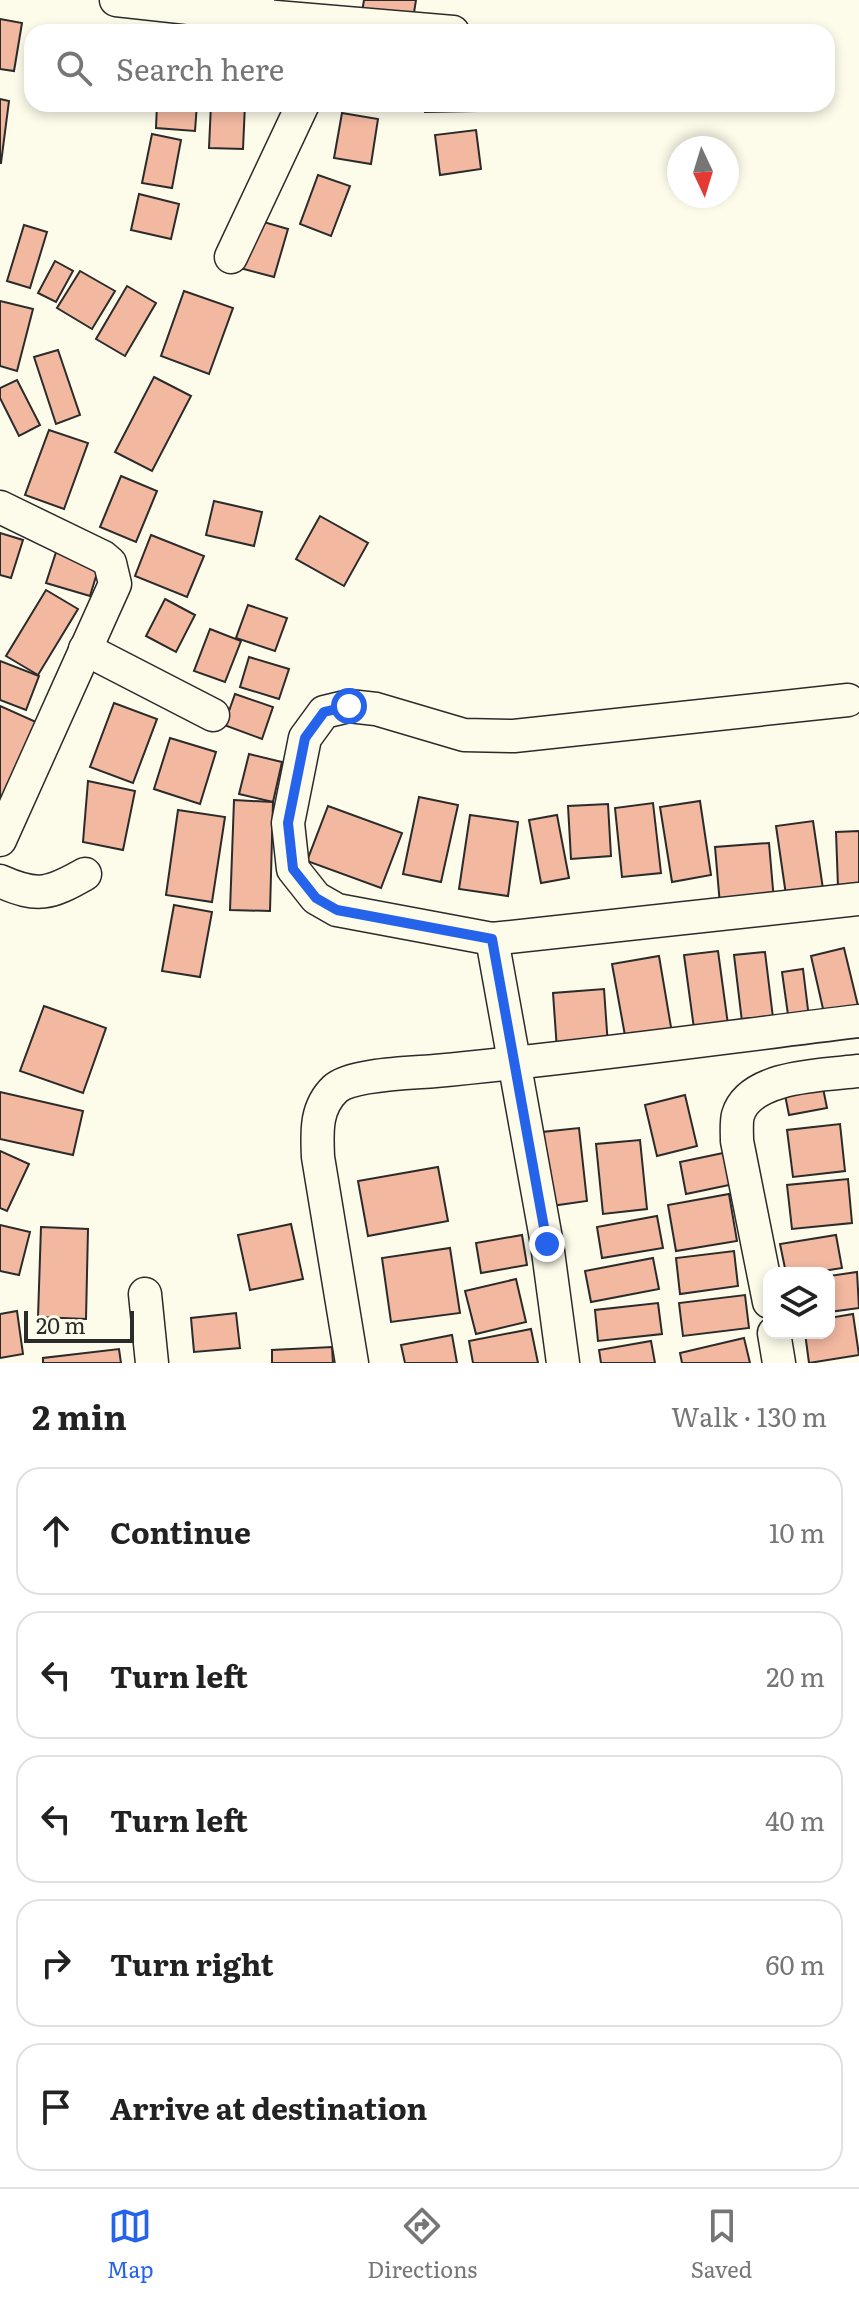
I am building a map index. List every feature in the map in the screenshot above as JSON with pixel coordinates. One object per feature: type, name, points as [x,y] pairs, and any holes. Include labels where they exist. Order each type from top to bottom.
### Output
[{"type":"street","points":[[116,0],[255,7],[305,24]]},
{"type":"street","points":[[231,257],[299,112]]},
{"type":"street","points":[[0,507],[103,557],[110,563],[115,584],[0,840]]},
{"type":"street","points":[[85,649],[213,715]]},
{"type":"street","points":[[848,700],[514,736],[464,735],[376,709],[349,706],[324,712],[305,738],[288,823],[293,869],[316,898],[337,910],[492,939],[859,899]]},
{"type":"street","points":[[0,881],[15,888],[44,892],[57,890],[85,874]]},
{"type":"street","points":[[492,939],[547,1244],[563,1363]]},
{"type":"street","points":[[352,1363],[318,1157],[316,1127],[322,1107],[336,1088],[365,1078],[513,1064],[859,1021]]},
{"type":"street","points":[[763,1272],[737,1141],[738,1114],[755,1092],[774,1082],[859,1071]]},
{"type":"street","points":[[145,1294],[152,1363]]},
{"type":"street","points":[[775,1339],[779,1363]]},
{"type":"building","points":[[364,0],[416,0],[413,19],[362,12]]},
{"type":"building","points":[[0,19],[22,23],[14,71],[0,69]]},
{"type":"building","points":[[0,99],[9,101],[1,163],[0,163]]},
{"type":"building","points":[[157,112],[196,112],[195,131],[156,128]]},
{"type":"building","points":[[211,112],[245,112],[243,149],[209,148]]},
{"type":"building","points":[[342,113],[378,119],[371,164],[334,158]]},
{"type":"building","points":[[476,130],[481,169],[440,175],[435,135]]},
{"type":"building","points":[[152,134],[181,140],[172,188],[142,183]]},
{"type":"building","points":[[318,175],[350,186],[331,236],[300,224]]},
{"type":"building","points":[[139,194],[179,204],[171,239],[131,230]]},
{"type":"building","points":[[253,219],[288,229],[274,277],[240,268]]},
{"type":"building","points":[[24,225],[47,232],[30,288],[7,281]]},
{"type":"building","points":[[55,261],[73,271],[56,302],[38,293]]},
{"type":"building","points":[[80,271],[115,291],[92,329],[57,308]]},
{"type":"building","points":[[127,286],[156,303],[125,356],[96,339]]},
{"type":"building","points":[[184,291],[233,308],[209,374],[161,356]]},
{"type":"building","points":[[0,301],[33,309],[17,371],[0,366]]},
{"type":"building","points":[[58,350],[80,415],[56,424],[34,357]]},
{"type":"building","points":[[154,377],[191,396],[152,471],[115,452]]},
{"type":"building","points":[[17,380],[40,425],[19,436],[0,398],[0,388]]},
{"type":"building","points":[[49,430],[88,443],[64,509],[25,495]]},
{"type":"building","points":[[121,476],[157,491],[136,542],[100,527]]},
{"type":"building","points":[[214,501],[262,512],[254,546],[206,535]]},
{"type":"building","points":[[320,516],[368,543],[344,586],[296,559]]},
{"type":"building","points":[[0,533],[23,540],[11,578],[0,575]]},
{"type":"building","points":[[151,535],[204,556],[187,597],[135,576]]},
{"type":"building","points":[[58,546],[101,560],[90,596],[46,583]]},
{"type":"building","points":[[46,590],[78,609],[38,675],[6,656]]},
{"type":"building","points":[[165,599],[195,615],[176,652],[146,636]]},
{"type":"building","points":[[248,605],[287,618],[275,651],[236,638]]},
{"type":"building","points":[[210,629],[241,641],[225,682],[194,671]]},
{"type":"building","points":[[249,657],[289,669],[279,699],[240,687]]},
{"type":"building","points":[[0,661],[39,676],[26,710],[0,700]]},
{"type":"building","points":[[235,694],[273,707],[262,739],[224,725]]},
{"type":"building","points":[[114,703],[157,719],[133,783],[90,767]]},
{"type":"building","points":[[0,706],[36,722],[0,808]]},
{"type":"building","points":[[170,738],[216,752],[200,804],[154,789]]},
{"type":"building","points":[[249,754],[282,762],[273,802],[239,794]]},
{"type":"building","points":[[88,781],[135,791],[123,850],[83,842]]},
{"type":"building","points":[[419,797],[458,805],[441,882],[403,874]]},
{"type":"building","points":[[234,800],[273,802],[270,911],[230,910]]},
{"type":"building","points":[[700,801],[711,875],[672,882],[660,807]]},
{"type":"building","points":[[653,803],[661,873],[622,877],[615,808]]},
{"type":"building","points":[[608,804],[611,856],[571,859],[568,806]]},
{"type":"building","points":[[328,806],[402,833],[381,888],[307,861]]},
{"type":"building","points":[[178,810],[225,817],[212,902],[166,895]]},
{"type":"building","points":[[470,815],[518,822],[508,896],[459,889]]},
{"type":"building","points":[[557,815],[569,878],[541,883],[529,820]]},
{"type":"building","points":[[813,821],[823,889],[786,895],[776,826]]},
{"type":"building","points":[[859,831],[859,886],[838,887],[836,832]]},
{"type":"building","points":[[769,843],[774,901],[720,905],[715,847]]},
{"type":"building","points":[[174,905],[212,912],[200,977],[162,971]]},
{"type":"building","points":[[844,948],[859,1010],[826,1022],[811,956]]},
{"type":"building","points":[[718,951],[729,1032],[695,1036],[684,955]]},
{"type":"building","points":[[765,952],[774,1026],[743,1030],[734,955]]},
{"type":"building","points":[[659,956],[672,1033],[626,1041],[612,964]]},
{"type":"building","points":[[803,969],[810,1026],[790,1029],[782,972]]},
{"type":"building","points":[[604,989],[608,1046],[557,1050],[553,993]]},
{"type":"building","points":[[44,1006],[106,1028],[83,1093],[20,1071]]},
{"type":"building","points":[[823,1088],[827,1108],[789,1115],[785,1095]]},
{"type":"building","points":[[0,1092],[83,1111],[73,1155],[0,1139]]},
{"type":"building","points":[[685,1095],[697,1146],[657,1156],[645,1105]]},
{"type":"building","points":[[840,1124],[845,1171],[793,1177],[787,1130]]},
{"type":"building","points":[[579,1128],[587,1201],[551,1206],[542,1132]]},
{"type":"building","points":[[640,1140],[647,1209],[603,1214],[596,1144]]},
{"type":"building","points":[[0,1151],[29,1164],[7,1211],[0,1208]]},
{"type":"building","points":[[728,1152],[734,1184],[686,1194],[680,1162]]},
{"type":"building","points":[[438,1167],[448,1221],[368,1236],[358,1181]]},
{"type":"building","points":[[848,1179],[852,1223],[792,1229],[787,1185]]},
{"type":"building","points":[[729,1194],[737,1241],[676,1251],[668,1205]]},
{"type":"building","points":[[657,1216],[663,1248],[602,1258],[597,1227]]},
{"type":"building","points":[[291,1224],[303,1279],[250,1290],[238,1235]]},
{"type":"building","points":[[0,1225],[30,1232],[19,1275],[0,1271]]},
{"type":"building","points":[[41,1227],[88,1229],[86,1319],[38,1317]]},
{"type":"building","points":[[522,1235],[527,1265],[481,1273],[476,1243]]},
{"type":"building","points":[[836,1235],[842,1268],[785,1267],[780,1244]]},
{"type":"building","points":[[450,1248],[460,1313],[391,1322],[382,1258]]},
{"type":"building","points":[[734,1251],[738,1286],[680,1294],[676,1258]]},
{"type":"building","points":[[653,1258],[659,1289],[591,1302],[585,1271]]},
{"type":"building","points":[[857,1272],[859,1308],[835,1311],[835,1275]]},
{"type":"building","points":[[516,1279],[526,1322],[476,1334],[465,1291]]},
{"type":"building","points":[[745,1295],[749,1328],[683,1336],[679,1303]]},
{"type":"building","points":[[658,1303],[662,1334],[598,1341],[595,1310]]},
{"type":"building","points":[[17,1311],[23,1354],[0,1358],[0,1314]]},
{"type":"building","points":[[236,1313],[240,1348],[194,1352],[191,1318]]},
{"type":"building","points":[[853,1314],[859,1355],[809,1363],[806,1339],[835,1339],[835,1317]]},
{"type":"building","points":[[531,1329],[538,1363],[473,1363],[469,1341]]},
{"type":"building","points":[[452,1335],[457,1363],[405,1363],[401,1345]]},
{"type":"building","points":[[744,1338],[750,1363],[682,1363],[680,1353]]},
{"type":"building","points":[[651,1341],[655,1363],[601,1363],[599,1350]]},
{"type":"building","points":[[332,1347],[333,1363],[272,1363],[272,1350]]},
{"type":"building","points":[[119,1349],[121,1363],[43,1363],[43,1358]]},
{"type":"route","points":[[349,706],[324,712],[305,738],[288,823],[293,869],[316,898],[337,910],[492,939],[547,1244]]}]
